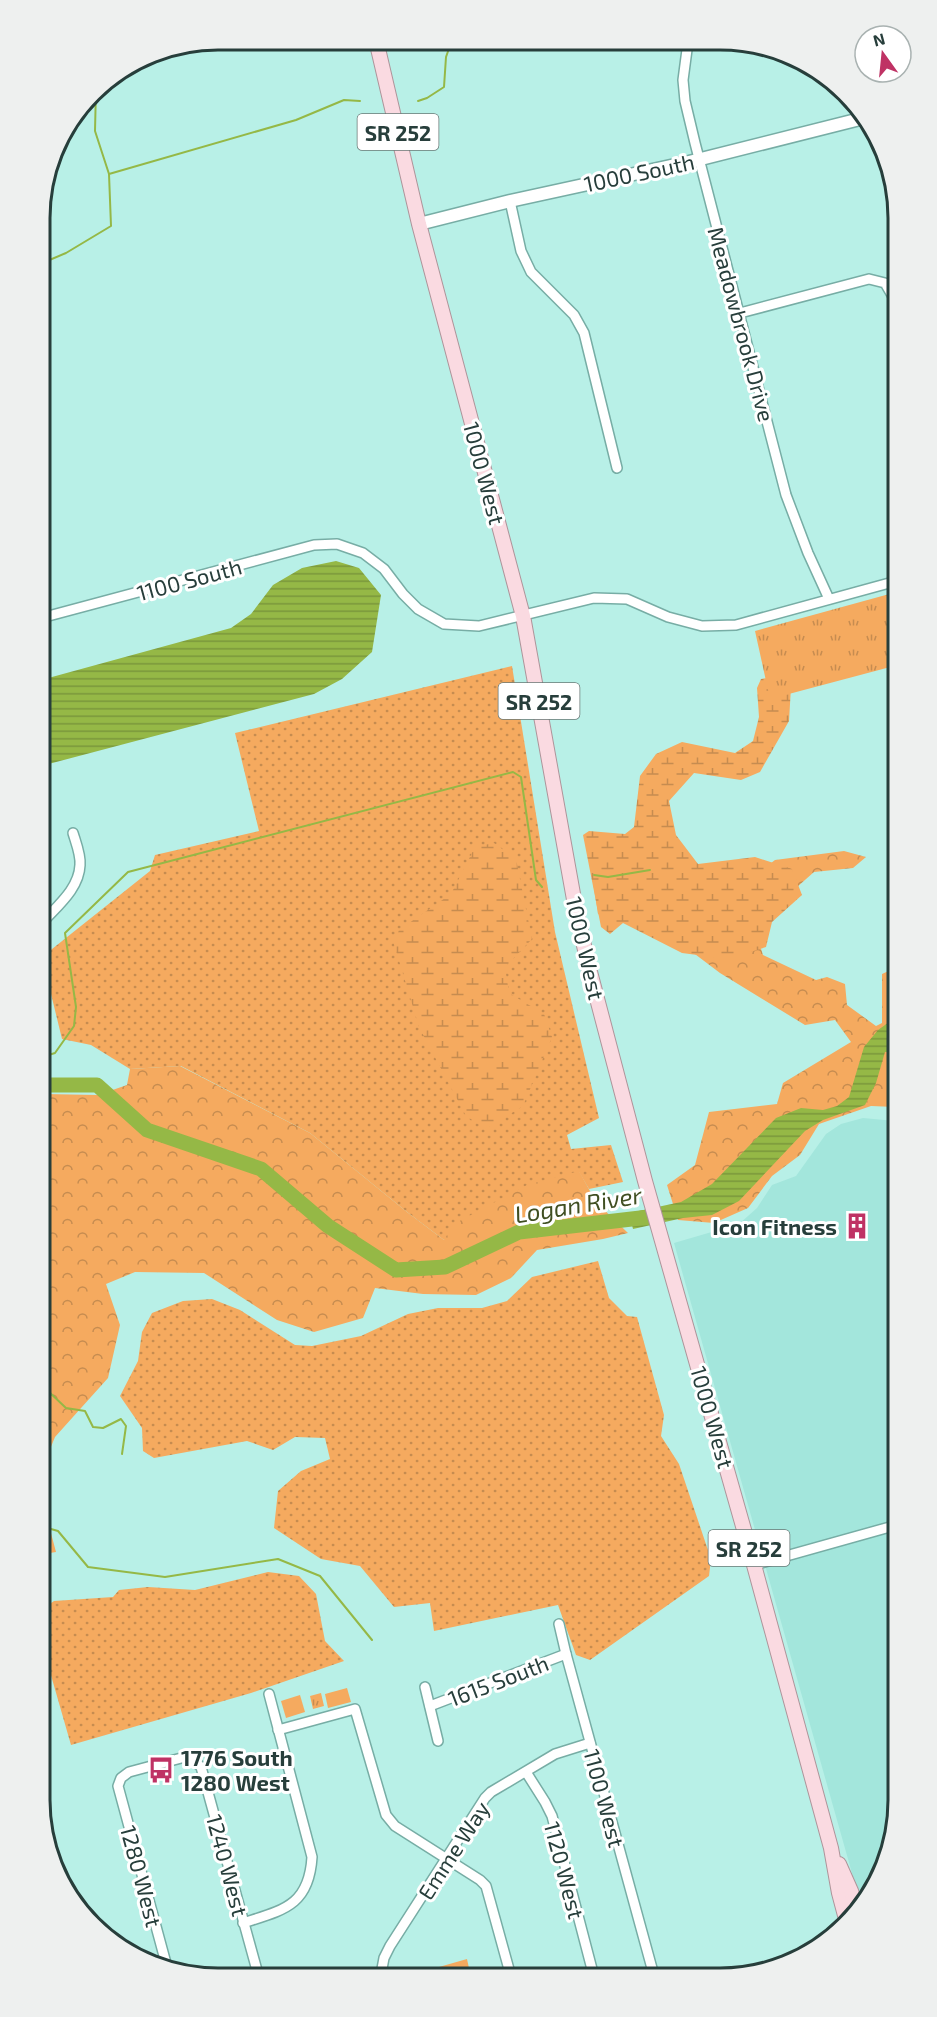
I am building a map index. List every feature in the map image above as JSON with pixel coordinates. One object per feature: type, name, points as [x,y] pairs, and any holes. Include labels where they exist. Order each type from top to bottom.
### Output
[{"type":"main road","name":"1000 West","points":[[378,50],[419,224],[523,616],[577,915],[589,968],[645,1181],[754,1565],[831,1848],[844,1912]]},
{"type":"main road","name":"1000 West","points":[[831,1848],[854,1900]]},
{"type":"main road","name":"SR 252","points":[[837,1879],[843,1889],[848,1908]]},
{"type":"street","name":"Meadowbrook Drive","points":[[687,50],[683,80],[685,101],[699,159],[786,495],[807,553],[829,599]]},
{"type":"street","name":"1000 South","points":[[419,224],[857,121]]},
{"type":"street","points":[[510,201],[521,251],[531,272],[574,315],[584,333],[617,468]]},
{"type":"street","points":[[740,313],[869,279],[885,283],[888,288]]},
{"type":"street","name":"1100 South","points":[[50,616],[314,545],[337,544],[363,553],[384,568],[402,594],[417,609],[444,624],[479,626],[523,616]]},
{"type":"street","points":[[523,616],[594,598],[605,598],[627,599],[668,617],[702,626],[736,625],[888,583]]},
{"type":"street","points":[[50,914],[70,893],[78,877],[80,863],[73,833]]},
{"type":"street","points":[[754,1565],[887,1528]]},
{"type":"street","name":"1100 West","points":[[560,1624],[566,1654],[652,1968]]},
{"type":"street","name":"1615 South","points":[[430,1706],[566,1654]]},
{"type":"street","points":[[425,1687],[438,1740]]},
{"type":"street","points":[[243,1923],[286,1909],[301,1895],[309,1878],[312,1857],[269,1694]]},
{"type":"street","points":[[278,1730],[355,1709],[386,1815],[396,1826],[486,1886],[509,1968]]},
{"type":"street","name":"Emme Way","points":[[382,1968],[390,1946],[485,1798],[491,1792],[564,1750],[590,1743]]},
{"type":"street","name":"1280 West","points":[[164,1959],[118,1786],[121,1778],[129,1772],[178,1758],[192,1759]]},
{"type":"street","name":"1240 West","points":[[192,1759],[201,1767],[256,1968]]},
{"type":"street","name":"1120 West","points":[[526,1772],[552,1816],[592,1968]]},
{"type":"shaded area","points":[[336,561],[359,568],[381,595],[372,652],[342,679],[314,694],[50,764],[50,678],[231,628],[251,614],[273,585],[302,568]]},
{"type":"shaded area","points":[[887,1023],[887,1052],[885,1052],[876,1083],[865,1105],[823,1120],[805,1131],[739,1201],[712,1215],[683,1218],[633,1229],[629,1213],[681,1202],[712,1184],[776,1118],[801,1108],[823,1110],[837,1106],[849,1097],[864,1047],[878,1030]]},
{"type":"shaded area","points":[[863,1118],[887,1120],[887,1811],[882,1843],[875,1864],[858,1894],[674,1243],[739,1224],[757,1208],[772,1185],[796,1176],[826,1134],[841,1124]]},
{"type":"green space","points":[[888,594],[888,668],[770,699],[755,631]]},
{"type":"green space","points":[[512,666],[555,932],[599,1118],[567,1135],[571,1149],[611,1145],[623,1182],[589,1189],[579,1172],[444,1240],[310,1133],[181,1066],[130,1069],[91,1045],[62,1039],[50,990],[50,951],[150,871],[155,855],[259,831],[235,733]]},
{"type":"green space","points":[[775,677],[791,687],[789,721],[760,772],[741,780],[694,773],[669,801],[676,835],[698,864],[755,857],[792,869],[802,895],[772,922],[766,947],[728,959],[682,953],[623,923],[610,934],[601,927],[583,835],[589,831],[625,834],[634,827],[640,776],[656,754],[682,742],[735,753],[753,741],[759,717],[757,688],[761,679]]},
{"type":"green space","points":[[586,838],[684,884],[757,874],[775,860],[844,851],[866,857],[853,868],[814,872],[788,895],[752,921],[763,955],[816,980],[827,977],[845,984],[847,1005],[876,1026],[882,1023],[882,974],[888,971],[887,1107],[871,1106],[819,1124],[800,1155],[772,1176],[748,1208],[714,1223],[678,1220],[667,1185],[695,1165],[709,1112],[777,1104],[783,1083],[851,1042],[835,1020],[805,1025],[720,973],[626,902],[615,923],[598,914]]},
{"type":"green space","points":[[494,843],[516,859],[532,939],[505,967],[509,993],[544,1014],[552,1037],[523,1106],[486,1129],[466,1116],[419,1027],[394,944],[399,930],[451,894],[475,847]]},
{"type":"green space","points":[[180,1066],[310,1133],[444,1240],[454,1224],[527,1185],[579,1171],[596,1202],[628,1233],[537,1250],[511,1278],[476,1295],[423,1294],[375,1288],[363,1318],[314,1332],[277,1320],[204,1273],[135,1272],[106,1284],[120,1325],[108,1378],[55,1437],[50,1449],[50,1094],[98,1095],[127,1085],[130,1069]]},
{"type":"green space","points":[[598,1261],[609,1298],[627,1316],[637,1317],[664,1415],[661,1436],[679,1464],[711,1559],[709,1576],[590,1660],[576,1655],[558,1605],[434,1631],[430,1603],[394,1607],[360,1566],[321,1559],[274,1528],[278,1491],[301,1471],[330,1459],[325,1438],[295,1437],[273,1450],[247,1441],[154,1458],[143,1451],[142,1428],[120,1396],[138,1361],[142,1332],[152,1313],[183,1301],[212,1299],[240,1310],[295,1345],[312,1346],[361,1336],[408,1314],[438,1308],[482,1308],[507,1301],[532,1277]]},
{"type":"green space","points":[[50,1530],[56,1552],[50,1553]]},
{"type":"green space","points":[[268,1572],[299,1576],[316,1594],[325,1641],[344,1661],[251,1693],[71,1745],[50,1672],[50,1604],[54,1601],[113,1597],[119,1590],[148,1587],[195,1590]]},
{"type":"green space","points":[[347,1688],[351,1702],[328,1708],[325,1694]]},
{"type":"green space","points":[[321,1693],[324,1706],[313,1709],[310,1696]]},
{"type":"green space","points":[[300,1695],[305,1712],[286,1718],[281,1701]]},
{"type":"green space","points":[[467,1959],[469,1968],[436,1968]]},
{"type":"waterway","points":[[418,101],[444,87],[448,50]]},
{"type":"waterway","points":[[109,174],[296,120],[344,100],[360,101]]},
{"type":"waterway","points":[[50,260],[66,253],[111,226],[109,174],[95,131],[96,102]]},
{"type":"waterway","points":[[50,1055],[55,1053],[74,1026],[76,1007],[65,933],[128,872],[513,772],[521,777],[536,880],[542,887]]},
{"type":"waterway","points":[[594,875],[608,877],[650,870]]},
{"type":"waterway","name":"Logan River","points":[[50,1085],[97,1085],[147,1130],[261,1169],[328,1226],[396,1270],[445,1267],[519,1232],[649,1217]]},
{"type":"waterway","points":[[50,1393],[66,1408],[85,1411],[93,1427],[103,1428],[121,1419],[126,1426],[122,1454]]},
{"type":"waterway","points":[[50,1529],[58,1531],[88,1567],[165,1577],[278,1559],[320,1576],[372,1640]]},
{"type":"place","name":"Icon Fitness","points":[[857,1226]]},
{"type":"place","name":"1776 South 1280 West","points":[[161,1770]]}]
